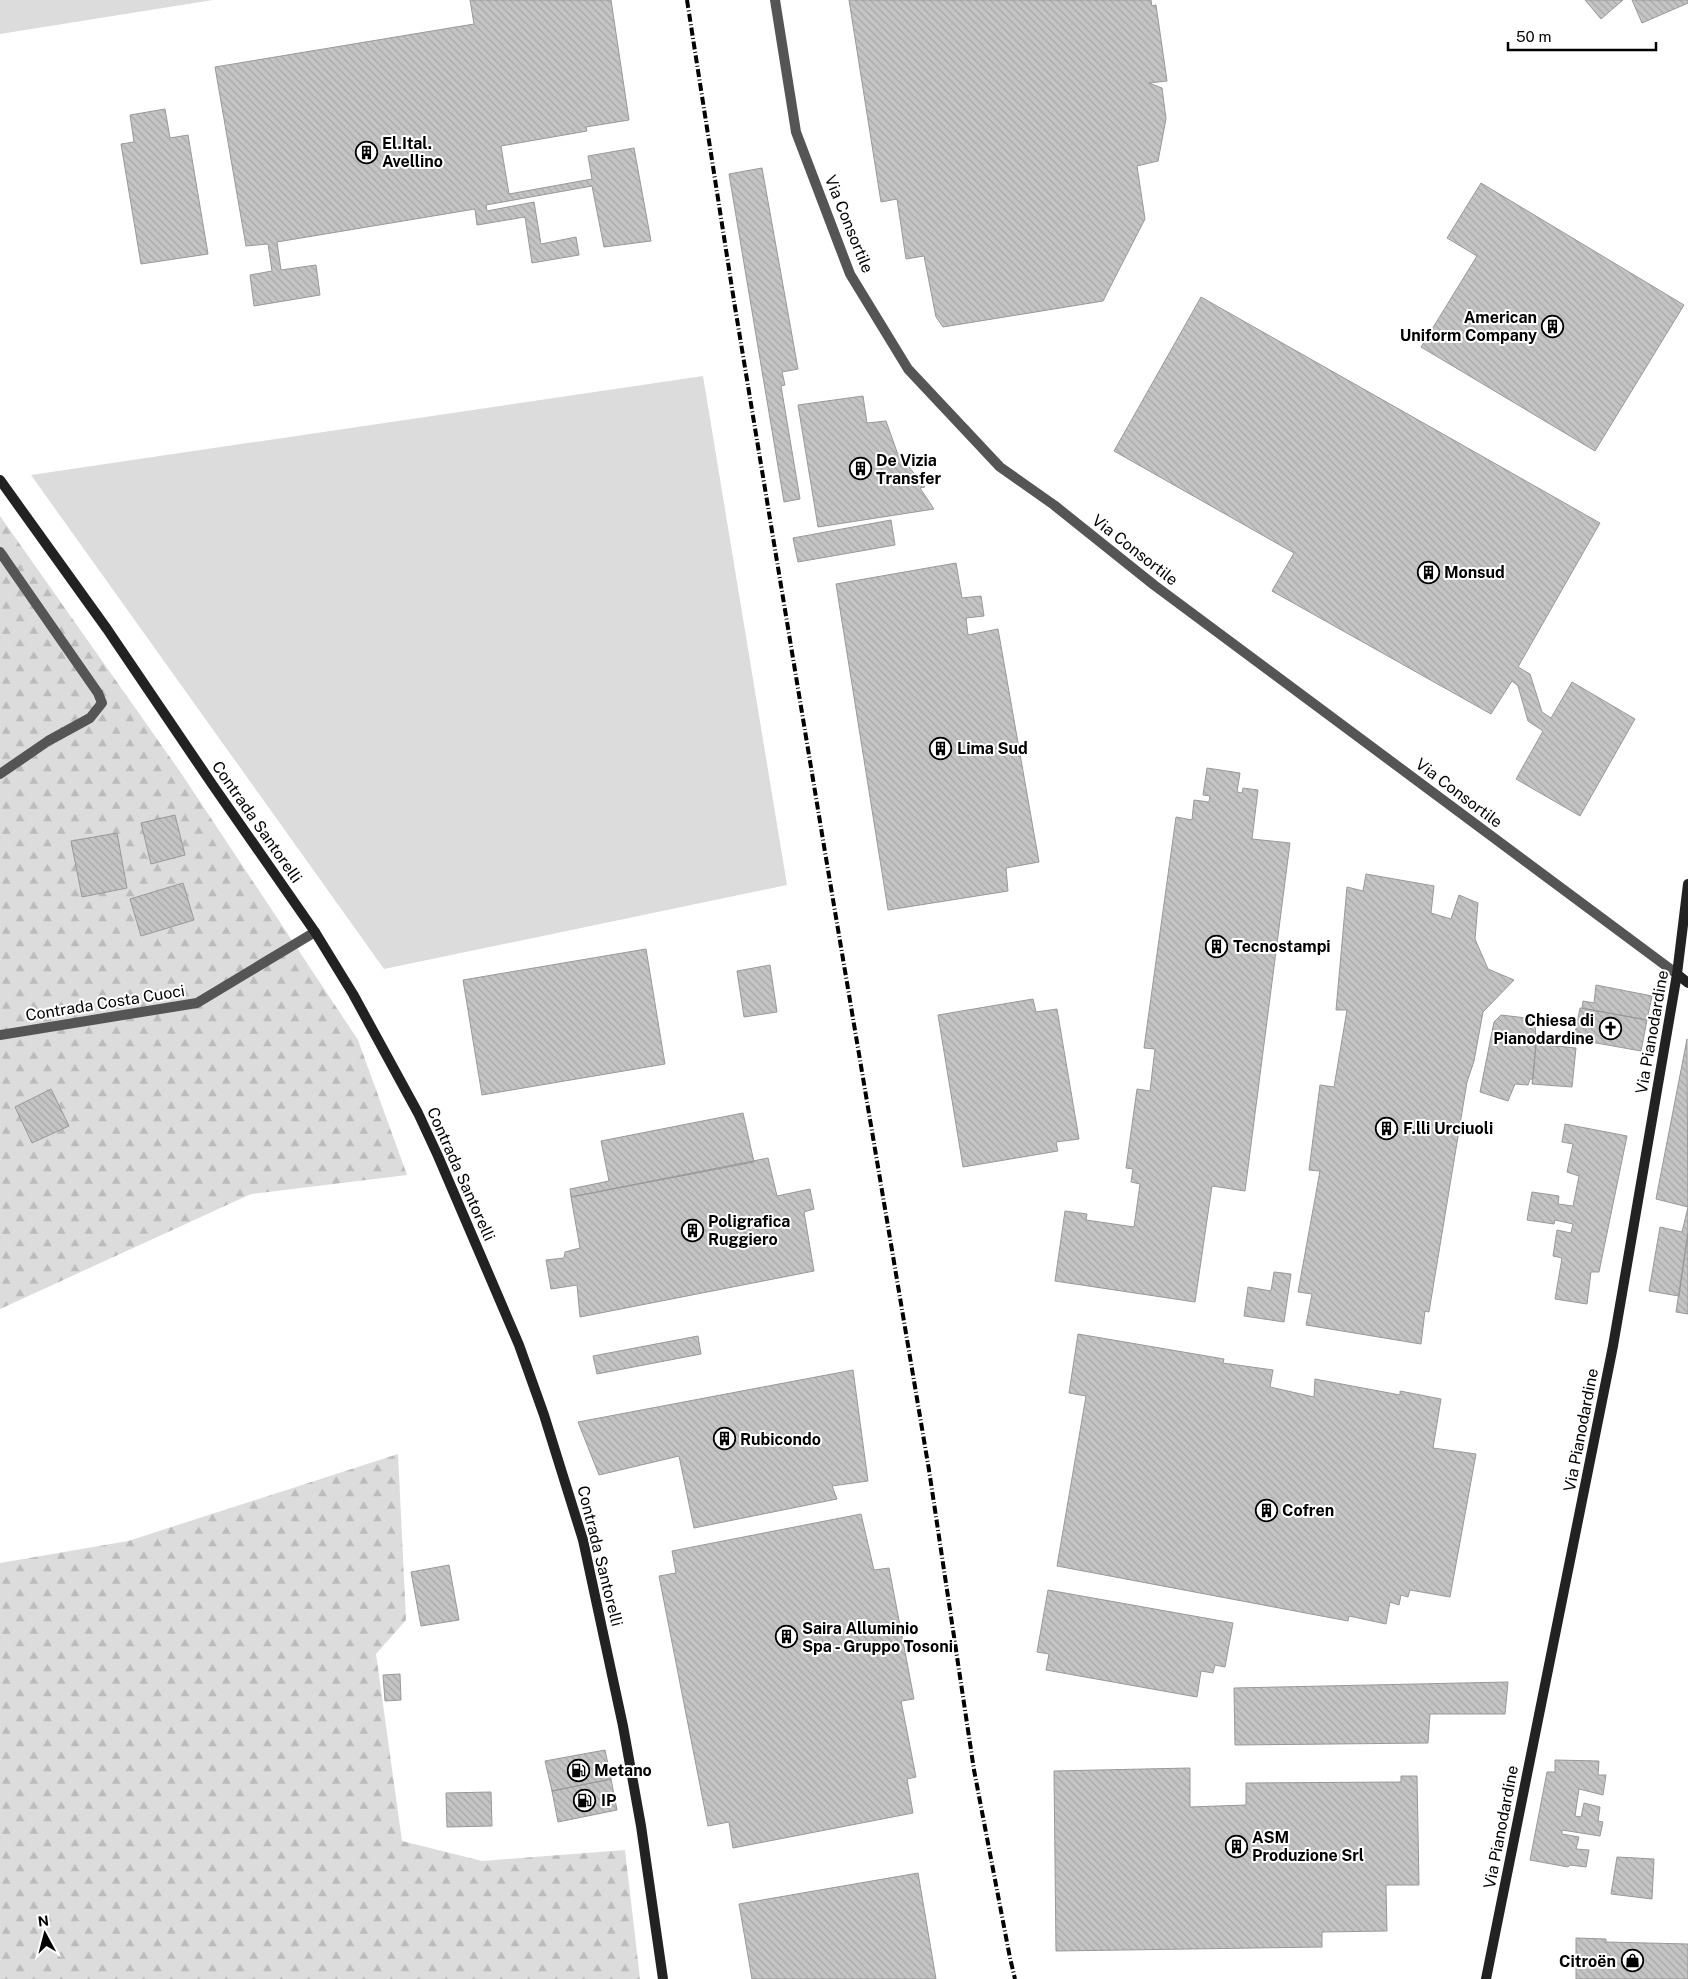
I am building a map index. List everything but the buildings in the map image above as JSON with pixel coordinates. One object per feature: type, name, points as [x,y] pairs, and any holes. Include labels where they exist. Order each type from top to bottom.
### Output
[{"type":"main road","name":"Contrada Santorelli","points":[[0,480],[107,628],[315,932],[353,994],[418,1113],[519,1345],[544,1416],[583,1540],[597,1599],[642,1826],[663,1979]]},
{"type":"main road","name":"Via Pianodardine","points":[[1486,1979],[1613,1346],[1677,974],[1688,884]]},
{"type":"main road","points":[[1677,974],[1688,983]]},
{"type":"street","name":"Via Consortile","points":[[775,0],[796,132],[850,274],[908,369],[1000,467],[1054,505],[1154,585],[1677,974]]},
{"type":"street","points":[[0,552],[98,693],[102,703],[90,718],[48,741],[0,774]]},
{"type":"street","name":"Contrada Costa Cuoci","points":[[0,1035],[197,1003],[315,932]]},
{"type":"green space","points":[[0,0],[213,0],[0,34]]},
{"type":"green space","points":[[703,376],[787,885],[384,969],[31,475]]},
{"type":"green space","points":[[0,516],[181,773],[358,1040],[407,1175],[251,1194],[0,1309]]},
{"type":"green space","points":[[398,1454],[406,1620],[376,1654],[402,1841],[482,1861],[625,1850],[640,1979],[0,1979],[0,1563],[128,1541]]},
{"type":"railway","points":[[687,0],[734,301],[929,1470],[974,1770],[1015,1979]]},
{"type":"place","name":"El.Ital. Avellino","points":[[366,152]]},
{"type":"place","name":"American Uniform Company","points":[[1553,326]]},
{"type":"place","name":"De Vizia Transfer","points":[[860,469]]},
{"type":"place","name":"Monsud","points":[[1428,572]]},
{"type":"place","name":"Lima Sud","points":[[941,748]]},
{"type":"place","name":"Tecnostampi","points":[[1217,946]]},
{"type":"place","name":"Chiesa di Pianodardine","points":[[1610,1029]]},
{"type":"place","name":"F.lli Urciuoli","points":[[1387,1128]]},
{"type":"place","name":"Poligrafica Ruggiero","points":[[692,1230]]},
{"type":"place","name":"Rubicondo","points":[[724,1439]]},
{"type":"place","name":"Cofren","points":[[1266,1510]]},
{"type":"place","name":"Saira Alluminio Spa - Gruppo Tosoni","points":[[786,1637]]},
{"type":"place","name":"Metano","points":[[578,1770]]},
{"type":"place","name":"IP","points":[[585,1800]]},
{"type":"place","name":"ASM Produzione Srl","points":[[1236,1846]]},
{"type":"place","name":"Citroën","points":[[1632,1961]]}]
